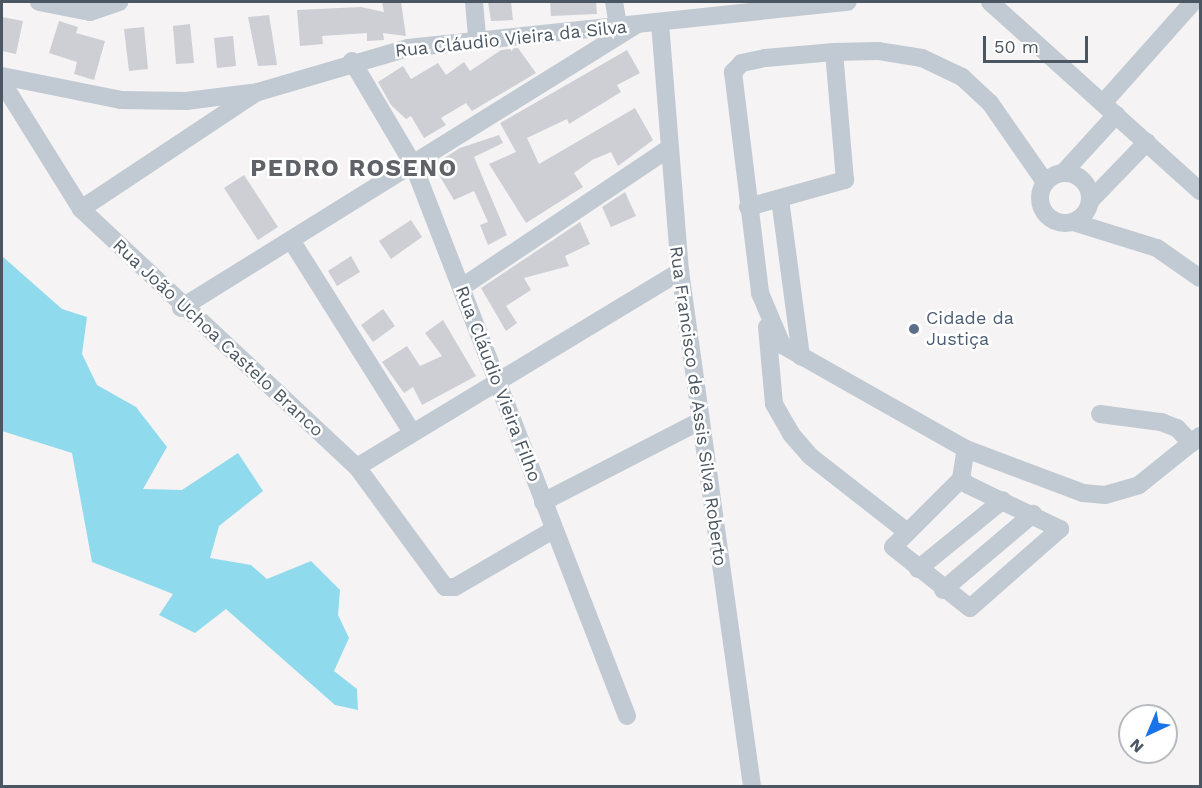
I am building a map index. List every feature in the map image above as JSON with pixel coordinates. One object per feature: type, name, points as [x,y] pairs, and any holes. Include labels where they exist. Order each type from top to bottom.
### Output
[{"type":"street","points":[[39,2],[90,12],[119,2]]},
{"type":"street","points":[[474,2],[477,39]]},
{"type":"street","points":[[181,308],[413,164],[627,25],[614,2]]},
{"type":"street","name":"Rua Cláudio Vieira da Silva","points":[[2,76],[79,94],[159,103],[258,92],[352,61],[477,39],[660,23],[848,2]]},
{"type":"street","points":[[990,2],[1200,190]]},
{"type":"street","points":[[1045,182],[1063,173],[1110,108],[1193,2]]},
{"type":"street","name":"Rua Francisco de Assis Silva Roberto","points":[[660,23],[667,150],[698,422],[752,786]]},
{"type":"street","points":[[906,531],[810,456],[791,434],[774,404],[766,317],[748,207],[731,79],[736,67],[765,58],[834,52],[878,51],[921,58],[962,77],[990,104],[1045,182],[1042,210],[1052,220],[1073,222],[1157,248],[1200,278]]},
{"type":"street","points":[[748,207],[845,180],[834,52]]},
{"type":"street","name":"Rua Cláudio Vieira Filho","points":[[352,61],[413,164],[627,716]]},
{"type":"street","name":"Rua João Uchoa Castelo Branco","points":[[2,82],[81,209],[181,308],[357,467],[445,587],[455,586],[553,530]]},
{"type":"street","points":[[81,209],[258,92]]},
{"type":"street","points":[[1073,222],[1147,142]]},
{"type":"street","points":[[462,287],[667,150]]},
{"type":"street","points":[[1063,173],[1083,181],[1090,201]]},
{"type":"street","points":[[780,199],[801,357]]},
{"type":"street","points":[[291,240],[412,432]]},
{"type":"street","points":[[357,467],[497,380],[680,272]]},
{"type":"street","points":[[766,317],[774,337],[801,357],[966,449],[1024,475],[1105,495],[1139,485],[1196,440],[1177,428],[1161,422],[1100,414]]},
{"type":"street","points":[[543,502],[698,422]]},
{"type":"street","points":[[961,479],[1057,524],[1058,534],[970,608],[943,590],[893,547],[906,531],[961,479],[966,449]]},
{"type":"street","points":[[918,569],[1003,500]]},
{"type":"street","points":[[943,590],[1033,514]]},
{"type":"water","points":[[2,256],[62,309],[87,317],[82,354],[97,385],[136,407],[167,447],[143,489],[182,490],[238,453],[263,491],[219,526],[210,558],[251,565],[267,579],[311,561],[340,590],[338,615],[349,638],[334,671],[357,689],[358,710],[335,705],[226,609],[195,633],[159,615],[173,594],[92,562],[72,453],[2,431]]},
{"type":"building","points":[[382,2],[401,2],[406,36],[383,33],[384,40],[367,41],[367,33],[322,36],[323,44],[300,46],[297,10],[361,7],[384,12]]},
{"type":"building","points":[[488,2],[511,2],[513,20],[491,21]]},
{"type":"building","points":[[550,2],[596,2],[597,14],[551,16]]},
{"type":"building","points":[[269,15],[277,65],[258,66],[248,17]]},
{"type":"building","points":[[2,17],[23,21],[16,54],[2,51]]},
{"type":"building","points":[[59,21],[78,27],[76,33],[105,41],[94,80],[74,74],[77,62],[49,53]]},
{"type":"building","points":[[190,24],[194,63],[176,64],[173,26]]},
{"type":"building","points":[[144,27],[148,69],[129,71],[124,29]]},
{"type":"building","points":[[233,36],[236,66],[217,68],[214,38]]},
{"type":"building","points":[[518,48],[536,73],[472,111],[466,103],[441,118],[446,125],[424,138],[411,116],[406,119],[391,105],[378,82],[403,66],[411,79],[438,63],[446,75],[464,62],[470,71],[501,50]]},
{"type":"building","points":[[627,50],[640,73],[617,85],[621,92],[569,124],[567,119],[527,138],[539,164],[635,108],[653,140],[618,166],[611,152],[592,160],[574,173],[583,187],[526,223],[489,164],[516,152],[500,123]]},
{"type":"building","points":[[499,135],[503,143],[474,157],[507,235],[488,245],[480,225],[488,222],[474,191],[454,200],[433,165],[460,148]]},
{"type":"building","points":[[244,175],[278,227],[258,240],[224,188]]},
{"type":"building","points":[[625,192],[636,216],[611,227],[602,207]]},
{"type":"building","points":[[411,220],[422,237],[391,259],[379,241]]},
{"type":"building","points":[[580,222],[590,244],[565,256],[569,266],[524,278],[531,290],[506,306],[517,323],[506,331],[481,288]]},
{"type":"building","points":[[351,256],[360,272],[337,286],[328,271]]},
{"type":"building","points":[[383,309],[395,326],[373,342],[361,325]]},
{"type":"building","points":[[443,320],[476,376],[422,405],[413,387],[404,393],[382,362],[407,346],[420,366],[442,356],[425,333]]},
{"type":"place","name":"Cidade da Justiça","points":[[914,329]]},
{"type":"district","name":"PEDRO ROSENO","points":[[354,169]]}]
